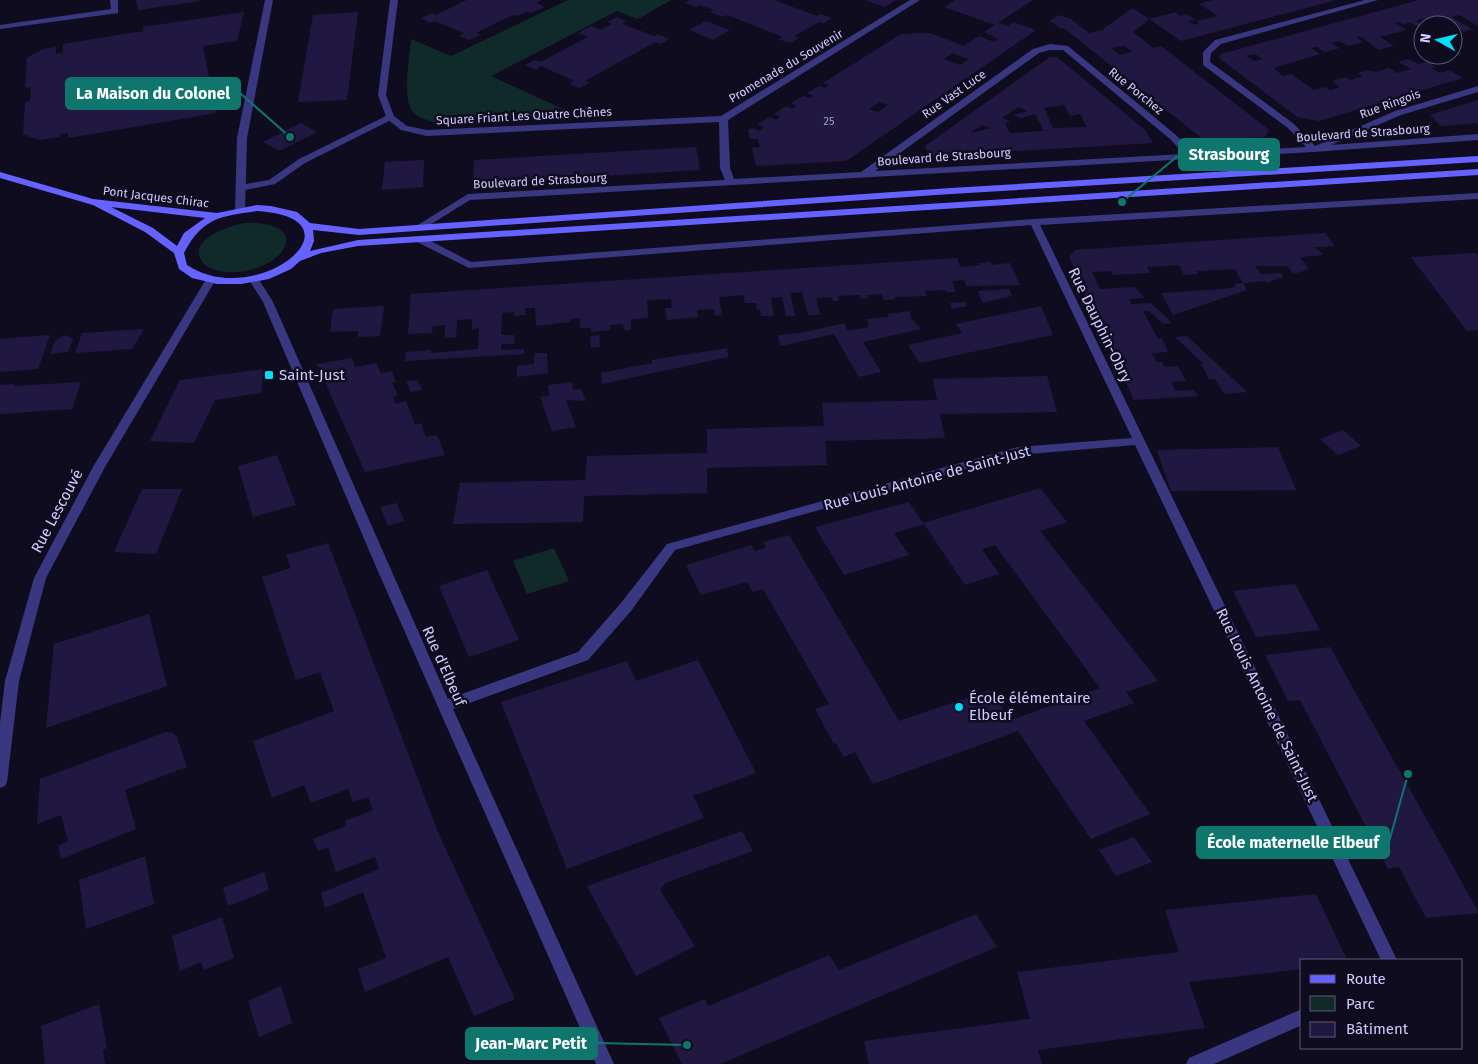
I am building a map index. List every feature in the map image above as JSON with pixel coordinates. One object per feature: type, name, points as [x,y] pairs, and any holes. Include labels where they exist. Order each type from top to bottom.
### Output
[{"type":"main road","name":"Boulevard de Strasbourg","points":[[306,226],[360,232],[951,190],[1478,159]]},
{"type":"main road","points":[[300,258],[308,247],[310,236],[306,226],[299,218],[274,209],[240,210],[216,216],[190,232],[182,242],[178,252],[180,264],[190,274],[210,281],[224,283],[254,280],[272,275],[300,258],[318,251],[358,243],[1478,172]]},
{"type":"main road","name":"Pont Jacques Chirac","points":[[0,175],[92,202],[149,230],[178,252]]},
{"type":"main road","name":"Pont Jacques Chirac","points":[[92,202],[216,216]]},
{"type":"street","points":[[0,27],[115,11],[114,0]]},
{"type":"street","points":[[240,210],[242,138],[269,0]]},
{"type":"street","points":[[240,188],[272,182],[302,161],[390,117],[382,95],[394,0]]},
{"type":"street","name":"Promenade du Souvenir","points":[[731,182],[725,168],[723,119],[916,0]]},
{"type":"street","points":[[1314,149],[1291,126],[1206,63],[1207,52],[1218,42],[1374,0]]},
{"type":"street","name":"Rue Vast Luce","points":[[862,175],[1036,51],[1050,46],[1064,48]]},
{"type":"street","name":"Rue Porchez","points":[[1064,48],[1173,137],[1190,155]]},
{"type":"street","name":"Rue Ringois","points":[[1314,149],[1398,113],[1478,89]]},
{"type":"street","name":"Square Friant Les Quatre Chênes","points":[[390,117],[404,128],[427,133],[723,119]]},
{"type":"street","name":"Boulevard de Strasbourg","points":[[420,228],[468,197],[1314,149],[1478,137]]},
{"type":"street","points":[[419,239],[468,265],[1034,222],[1478,196]]},
{"type":"street","name":"Rue Dauphin-Obry","points":[[1034,222],[1140,441]]},
{"type":"street","name":"Rue d'Elbeuf","points":[[254,280],[268,302],[295,362],[444,706],[605,1064]]},
{"type":"street","name":"Rue Lescouvé","points":[[0,782],[12,681],[40,578],[99,468],[210,281]]},
{"type":"street","name":"Rue Louis Antoine de Saint-Just","points":[[444,706],[582,656],[626,607],[671,547],[1018,451],[1140,441],[1389,959]]},
{"type":"street","points":[[1195,1064],[1300,1018]]},
{"type":"green space","points":[[568,0],[671,0],[638,19],[617,11],[491,76],[576,115],[436,123],[421,118],[414,113],[410,107],[407,89],[411,39],[451,56]]},
{"type":"green space","points":[[244,223],[267,225],[280,230],[286,238],[284,248],[277,257],[264,265],[248,270],[228,272],[213,269],[203,263],[199,252],[201,245],[206,239],[221,230]]},
{"type":"green space","points":[[554,548],[569,581],[527,594],[513,561]]},
{"type":"building","points":[[136,0],[201,0],[201,1],[138,10]]},
{"type":"building","points":[[467,0],[542,0],[536,3],[545,7],[531,13],[513,15],[476,33],[481,35],[469,40],[459,36],[464,33],[435,21],[430,23],[421,18],[432,13],[436,15]]},
{"type":"building","points":[[690,0],[774,0],[817,16],[821,14],[832,18],[824,23],[819,22],[794,36],[799,38],[790,43],[778,39],[783,37],[727,15],[723,17],[710,12],[714,10],[700,5],[696,7],[685,3]]},
{"type":"building","points":[[865,0],[896,0],[885,7]]},
{"type":"building","points":[[955,0],[1033,0],[998,23],[1008,26],[1013,22],[1036,30],[845,161],[756,166],[752,148],[760,147],[758,139],[750,139],[748,130],[752,128],[759,131],[764,127],[757,125],[769,117],[776,120],[780,117],[774,114],[786,106],[792,109],[797,106],[791,103],[803,96],[809,98],[814,96],[807,93],[819,86],[825,88],[830,85],[823,83],[901,34],[930,33],[964,46],[979,36],[994,42],[998,39],[984,32],[995,25],[944,7]],"holes":[[[953,53],[960,56],[969,59],[960,65],[944,59]],[[880,102],[888,105],[878,112],[869,109]]]},
{"type":"building","points":[[1212,0],[1333,1],[1181,41],[1149,19],[1176,12],[1180,16],[1187,14],[1195,20],[1188,21],[1194,25],[1199,23],[1197,21],[1218,16],[1199,4]]},
{"type":"building","points":[[1419,0],[1478,0],[1478,26],[1463,17],[1463,15],[1413,15],[1413,24],[1395,23],[1407,30],[1380,37],[1394,46],[1379,50],[1360,36],[1356,37],[1363,42],[1348,46],[1339,41],[1331,43],[1340,48],[1325,52],[1317,47],[1311,48],[1320,54],[1273,68],[1283,76],[1291,74],[1314,90],[1326,87],[1330,90],[1340,87],[1332,81],[1345,77],[1350,80],[1363,76],[1358,73],[1367,70],[1376,72],[1389,68],[1397,73],[1411,69],[1398,62],[1409,59],[1413,61],[1413,65],[1432,65],[1436,67],[1431,68],[1440,73],[1449,70],[1463,78],[1319,121],[1297,117],[1219,58],[1221,54]],"holes":[[[1255,54],[1263,59],[1254,61],[1246,56]]]},
{"type":"building","points":[[1133,8],[1149,19],[1133,32],[1153,48],[1161,46],[1269,130],[1265,137],[1204,140],[1064,28],[1061,29],[1050,21],[1059,15],[1071,19],[1089,33],[1103,29]],"holes":[[[1124,46],[1132,52],[1120,55],[1111,48]]]},
{"type":"building","points":[[244,12],[237,41],[203,46],[216,113],[68,138],[68,133],[60,134],[60,137],[40,140],[27,136],[27,134],[23,135],[25,102],[30,101],[31,87],[25,88],[27,58],[43,49],[56,47],[56,54],[63,53],[63,44],[143,31],[143,27]]},
{"type":"building","points":[[358,12],[347,100],[298,102],[313,15]]},
{"type":"building","points":[[617,17],[626,21],[622,24],[654,36],[658,34],[669,39],[660,44],[655,42],[585,81],[590,83],[579,88],[569,84],[574,81],[541,66],[536,70],[525,65],[535,60],[541,62],[588,37],[578,33],[591,26],[601,30],[612,24],[607,22]]},
{"type":"building","points":[[706,21],[730,30],[713,40],[689,30]]},
{"type":"building","points":[[1463,24],[1472,29],[1464,32]]},
{"type":"building","points":[[1050,57],[1057,57],[1145,130],[1153,143],[929,156],[925,146]],"holes":[[[1064,105],[1070,116],[1080,114],[1087,127],[1053,128],[1044,108]],[[1018,107],[1028,111],[1013,115],[1021,118],[1035,114],[1044,131],[1010,133],[1005,123],[1011,122],[1002,118]],[[982,125],[991,128],[971,133]]]},
{"type":"building","points":[[1478,100],[1478,123],[1441,126],[1430,115]]},
{"type":"building","points":[[301,123],[317,132],[279,151],[263,142]]},
{"type":"building","points":[[696,147],[700,170],[473,184],[474,160]]},
{"type":"building","points":[[424,160],[423,187],[382,190],[385,162]]},
{"type":"building","points":[[1325,233],[1335,246],[1314,247],[1324,255],[1300,257],[1309,269],[1294,274],[1287,266],[1255,266],[1261,274],[1281,273],[1283,277],[1266,283],[1265,281],[1243,283],[1235,269],[1197,271],[1198,274],[1184,275],[1179,265],[1147,267],[1150,273],[1113,275],[1111,271],[1092,272],[1100,289],[1134,287],[1145,298],[1129,299],[1131,304],[1151,303],[1172,323],[1163,324],[1149,311],[1143,311],[1158,339],[1162,338],[1168,352],[1151,353],[1157,362],[1162,362],[1165,367],[1178,366],[1186,381],[1171,382],[1176,391],[1194,390],[1198,396],[1134,400],[1069,257],[1075,250]]},
{"type":"building","points":[[1476,253],[1478,256],[1478,330],[1467,331],[1411,257]]},
{"type":"building","points":[[957,258],[960,267],[980,265],[978,263],[991,262],[991,265],[1010,263],[1020,285],[966,286],[964,280],[952,281],[956,292],[946,292],[945,290],[925,291],[927,296],[894,297],[895,299],[884,300],[882,294],[867,295],[868,298],[861,299],[860,295],[838,296],[839,301],[833,301],[832,297],[816,298],[820,315],[808,315],[802,292],[790,293],[795,316],[786,316],[782,297],[771,298],[774,316],[761,316],[760,309],[757,309],[756,303],[745,303],[743,295],[719,297],[722,315],[715,316],[714,309],[697,310],[698,317],[667,320],[665,308],[672,308],[671,299],[647,300],[648,318],[631,319],[631,330],[624,330],[623,324],[610,325],[610,330],[591,332],[591,328],[580,328],[580,318],[570,319],[570,322],[536,326],[535,308],[525,308],[525,315],[514,316],[514,312],[502,313],[501,335],[514,335],[515,344],[501,344],[501,350],[524,349],[524,354],[405,361],[406,352],[431,350],[431,353],[478,349],[479,328],[472,329],[472,319],[457,320],[456,337],[445,338],[445,325],[433,326],[432,333],[408,334],[411,294]]},
{"type":"building","points":[[1243,283],[1247,290],[1173,315],[1161,293],[1224,289],[1236,287],[1234,284]]},
{"type":"building","points":[[1010,289],[1012,296],[982,303],[978,291]]},
{"type":"building","points":[[965,302],[967,306],[952,309],[950,303]]},
{"type":"building","points":[[384,306],[380,336],[358,337],[358,331],[330,332],[333,309]]},
{"type":"building","points":[[1041,306],[1053,335],[920,363],[908,345],[962,333],[956,324]]},
{"type":"building","points":[[909,311],[911,318],[921,329],[863,342],[881,372],[859,377],[834,334],[780,346],[778,335],[800,333],[845,323],[847,331],[869,327],[867,319],[889,317],[888,314]]},
{"type":"building","points":[[144,329],[132,349],[75,353],[82,333]]},
{"type":"building","points":[[50,335],[38,369],[0,372],[0,339]]},
{"type":"building","points":[[64,335],[73,338],[68,352],[50,354],[55,341]]},
{"type":"building","points":[[599,335],[600,347],[591,348],[590,336]]},
{"type":"building","points":[[1187,336],[1247,392],[1224,394],[1215,379],[1209,379],[1201,364],[1204,364],[1175,337]]},
{"type":"building","points":[[727,348],[728,357],[602,384],[601,373],[652,363],[652,360]]},
{"type":"building","points":[[535,353],[547,353],[548,373],[517,377],[517,366],[534,364]]},
{"type":"building","points":[[352,358],[355,367],[376,363],[381,373],[392,371],[396,382],[392,383],[398,395],[393,397],[396,404],[406,401],[415,425],[421,423],[426,437],[437,435],[445,455],[365,472],[317,364]]},
{"type":"building","points":[[263,369],[261,393],[215,400],[194,443],[150,441],[180,380]]},
{"type":"building","points":[[1047,376],[1057,412],[940,414],[945,438],[825,441],[827,465],[707,468],[707,493],[584,496],[583,522],[453,524],[460,483],[585,480],[587,456],[707,453],[707,429],[824,426],[822,403],[937,400],[933,379]]},
{"type":"building","points":[[417,380],[422,390],[411,392],[406,381]]},
{"type":"building","points":[[81,382],[72,409],[0,414],[0,385],[15,384],[14,386]]},
{"type":"building","points":[[572,382],[573,390],[581,389],[586,401],[566,400],[576,427],[552,431],[540,397],[549,396],[548,385]]},
{"type":"building","points":[[1343,430],[1361,446],[1338,455],[1320,439]]},
{"type":"building","points":[[1278,447],[1296,490],[1171,491],[1157,450]]},
{"type":"building","points":[[277,455],[296,505],[253,517],[238,466]]},
{"type":"building","points":[[1040,488],[1067,522],[1040,531],[1158,681],[1126,692],[1134,703],[1084,721],[1150,814],[1091,839],[1018,731],[873,784],[855,752],[844,757],[836,743],[834,744],[815,709],[829,704],[763,589],[753,592],[747,582],[701,595],[686,565],[751,545],[755,551],[766,548],[763,542],[789,535],[899,721],[990,690],[1011,720],[1100,688],[995,545],[982,549],[999,574],[965,585],[924,524],[894,533],[909,555],[844,575],[815,527],[909,502],[923,523]]},
{"type":"building","points":[[142,489],[182,489],[156,554],[114,552]]},
{"type":"building","points":[[397,503],[404,521],[388,526],[380,507]]},
{"type":"building","points":[[328,543],[438,832],[515,999],[474,1016],[448,957],[365,992],[358,969],[386,958],[363,892],[325,908],[321,893],[379,869],[375,857],[336,872],[328,847],[318,851],[313,839],[346,826],[345,821],[373,810],[368,797],[353,802],[348,789],[311,803],[304,785],[272,798],[253,741],[334,711],[320,672],[296,680],[262,577],[291,568],[286,555]]},
{"type":"building","points":[[487,570],[519,640],[469,657],[439,586]]},
{"type":"building","points":[[1295,584],[1320,630],[1256,637],[1233,591]]},
{"type":"building","points":[[149,614],[167,686],[46,728],[54,644]]},
{"type":"building","points":[[1330,647],[1478,913],[1426,918],[1399,867],[1388,869],[1300,700],[1288,701],[1265,655]]},
{"type":"building","points":[[698,660],[756,773],[693,796],[704,818],[567,869],[501,702],[627,661],[636,681]]},
{"type":"building","points":[[166,732],[173,733],[177,737],[187,767],[125,790],[136,829],[61,859],[58,846],[68,841],[61,815],[37,824],[40,779]]},
{"type":"building","points":[[742,831],[753,851],[665,883],[660,890],[695,946],[636,976],[587,886]]},
{"type":"building","points":[[1134,837],[1152,862],[1116,876],[1099,850]]},
{"type":"building","points":[[145,856],[154,904],[86,929],[79,880]]},
{"type":"building","points":[[264,872],[269,890],[228,906],[223,888]]},
{"type":"building","points":[[1316,894],[1347,959],[1300,959],[1300,969],[1189,982],[1205,1028],[1038,1050],[1042,1064],[869,1064],[864,1041],[1030,1019],[1017,972],[1179,952],[1165,910]]},
{"type":"building","points":[[976,914],[997,947],[720,1064],[682,1064],[659,1018],[705,999],[708,1006],[829,955],[839,970]]},
{"type":"building","points":[[222,917],[234,958],[204,970],[201,962],[180,971],[172,936]]},
{"type":"building","points":[[281,986],[292,1023],[259,1037],[248,1001]]},
{"type":"building","points":[[99,1004],[107,1048],[103,1050],[105,1064],[45,1064],[41,1026]]},
{"type":"place","name":"La Maison du Colonel","points":[[290,137]]},
{"type":"place","name":"Strasbourg","points":[[1122,202]]},
{"type":"place","name":"Saint-Just","points":[[269,375]]},
{"type":"place","name":"École élémentaire Elbeuf","points":[[959,707]]},
{"type":"place","name":"École maternelle Elbeuf","points":[[1408,774]]},
{"type":"place","name":"Jean-Marc Petit","points":[[687,1045]]}]
